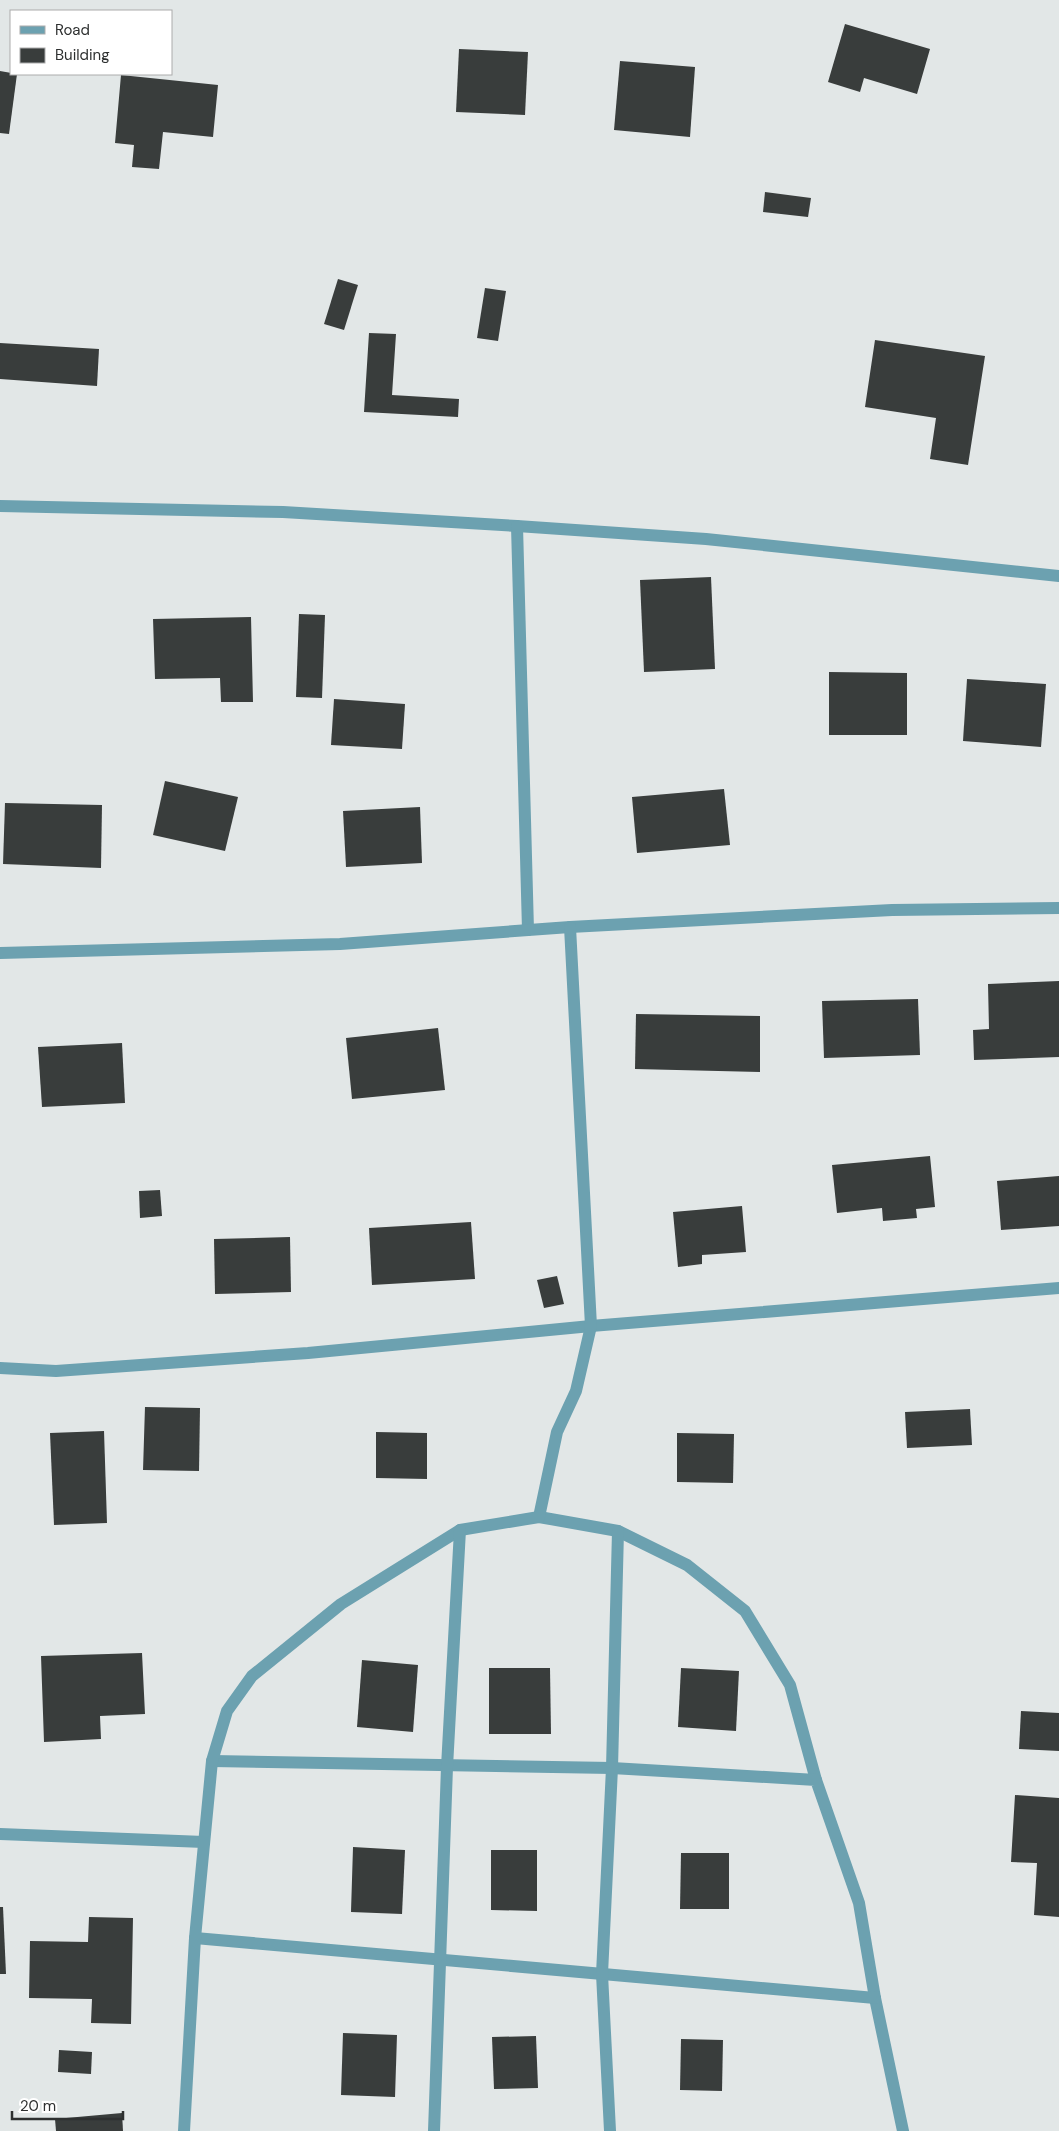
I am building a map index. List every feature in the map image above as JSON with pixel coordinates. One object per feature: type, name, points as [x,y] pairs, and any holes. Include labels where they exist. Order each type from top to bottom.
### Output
[{"type":"street","points":[[0,506],[283,512],[517,526],[706,539],[1059,576]]},
{"type":"street","points":[[517,526],[528,930]]},
{"type":"street","points":[[0,953],[340,944],[570,927],[892,910],[1059,908]]},
{"type":"street","points":[[539,1517],[557,1432],[576,1391],[591,1326],[570,927]]},
{"type":"street","points":[[0,1368],[56,1371],[298,1354],[591,1326],[1059,1288]]},
{"type":"street","points":[[184,2131],[195,1938],[212,1761],[228,1711],[252,1676],[341,1604],[460,1530],[539,1517],[618,1531],[687,1565],[745,1611],[790,1685],[816,1780],[859,1902],[875,1998],[903,2131]]},
{"type":"street","points":[[434,2131],[447,1767],[460,1530]]},
{"type":"street","points":[[610,2131],[602,1974],[612,1768],[618,1531]]},
{"type":"street","points":[[212,1761],[447,1767],[612,1768],[816,1780]]},
{"type":"street","points":[[0,1834],[204,1842]]},
{"type":"street","points":[[195,1938],[440,1958],[875,1998]]},
{"type":"building","points":[[845,24],[930,49],[917,94],[864,78],[860,92],[828,82]]},
{"type":"building","points":[[459,49],[528,52],[525,115],[456,112]]},
{"type":"building","points":[[620,61],[695,67],[690,137],[614,130]]},
{"type":"building","points":[[0,71],[10,73],[10,75],[17,75],[9,134],[0,133]]},
{"type":"building","points":[[121,75],[218,85],[213,137],[163,132],[159,169],[132,167],[134,145],[115,143]]},
{"type":"building","points":[[765,192],[811,198],[808,217],[763,212]]},
{"type":"building","points":[[338,279],[358,285],[344,330],[324,324]]},
{"type":"building","points":[[485,288],[506,291],[498,341],[477,338]]},
{"type":"building","points":[[369,333],[396,334],[392,395],[459,399],[458,417],[364,412]]},
{"type":"building","points":[[875,340],[985,356],[968,465],[930,459],[936,418],[865,407]]},
{"type":"building","points":[[0,343],[99,349],[97,386],[0,379]]},
{"type":"building","points":[[711,577],[715,669],[644,672],[640,580]]},
{"type":"building","points":[[299,614],[325,615],[322,698],[296,697]]},
{"type":"building","points":[[251,617],[253,702],[221,702],[220,678],[155,679],[153,619]]},
{"type":"building","points":[[829,672],[907,673],[907,735],[829,735]]},
{"type":"building","points":[[967,679],[1046,684],[1041,747],[963,741]]},
{"type":"building","points":[[334,699],[405,704],[402,749],[331,745]]},
{"type":"building","points":[[165,781],[238,797],[225,851],[153,835]]},
{"type":"building","points":[[724,789],[730,845],[637,853],[632,797]]},
{"type":"building","points":[[5,803],[102,805],[101,868],[3,864]]},
{"type":"building","points":[[420,807],[422,863],[346,867],[343,811]]},
{"type":"building","points":[[1059,981],[1059,1057],[974,1060],[973,1030],[989,1029],[988,984]]},
{"type":"building","points":[[918,999],[920,1055],[824,1058],[822,1001]]},
{"type":"building","points":[[636,1014],[760,1016],[760,1072],[635,1069]]},
{"type":"building","points":[[438,1028],[445,1090],[352,1099],[346,1038]]},
{"type":"building","points":[[122,1043],[125,1103],[42,1107],[38,1047]]},
{"type":"building","points":[[930,1156],[935,1207],[916,1209],[917,1218],[883,1221],[882,1208],[837,1213],[832,1165]]},
{"type":"building","points":[[1059,1176],[1059,1226],[1001,1230],[997,1181]]},
{"type":"building","points":[[160,1190],[162,1216],[140,1218],[139,1191]]},
{"type":"building","points":[[742,1206],[746,1252],[702,1255],[702,1264],[678,1267],[673,1212]]},
{"type":"building","points":[[471,1222],[475,1279],[372,1285],[369,1228]]},
{"type":"building","points":[[290,1237],[291,1292],[215,1294],[214,1239]]},
{"type":"building","points":[[557,1276],[564,1304],[544,1308],[537,1280]]},
{"type":"building","points":[[145,1407],[200,1408],[199,1471],[143,1470]]},
{"type":"building","points":[[970,1409],[972,1445],[907,1448],[905,1412]]},
{"type":"building","points":[[104,1431],[107,1523],[54,1525],[50,1433]]},
{"type":"building","points":[[376,1432],[427,1433],[427,1479],[376,1478]]},
{"type":"building","points":[[677,1433],[734,1434],[733,1483],[677,1482]]},
{"type":"building","points":[[142,1653],[145,1714],[100,1716],[101,1739],[44,1742],[41,1656]]},
{"type":"building","points":[[362,1660],[418,1665],[413,1732],[357,1727]]},
{"type":"building","points":[[489,1668],[550,1668],[551,1734],[489,1734]]},
{"type":"building","points":[[681,1668],[739,1671],[736,1731],[678,1727]]},
{"type":"building","points":[[1021,1711],[1059,1713],[1059,1751],[1019,1749]]},
{"type":"building","points":[[1015,1795],[1059,1798],[1059,1917],[1034,1915],[1037,1863],[1011,1862]]},
{"type":"building","points":[[353,1847],[405,1850],[402,1914],[351,1912]]},
{"type":"building","points":[[491,1850],[537,1850],[537,1911],[491,1910]]},
{"type":"building","points":[[681,1853],[729,1853],[729,1909],[680,1909]]},
{"type":"building","points":[[0,1907],[3,1907],[6,1974],[0,1974]]},
{"type":"building","points":[[89,1917],[133,1918],[131,2024],[91,2023],[92,1999],[29,1998],[30,1941],[88,1942]]},
{"type":"building","points":[[343,2033],[397,2035],[395,2097],[341,2095]]},
{"type":"building","points":[[536,2036],[538,2088],[494,2089],[492,2037]]},
{"type":"building","points":[[681,2039],[723,2040],[722,2091],[680,2090]]},
{"type":"building","points":[[59,2050],[92,2052],[91,2074],[58,2072]]},
{"type":"building","points":[[122,2113],[123,2131],[56,2131],[55,2119]]}]
